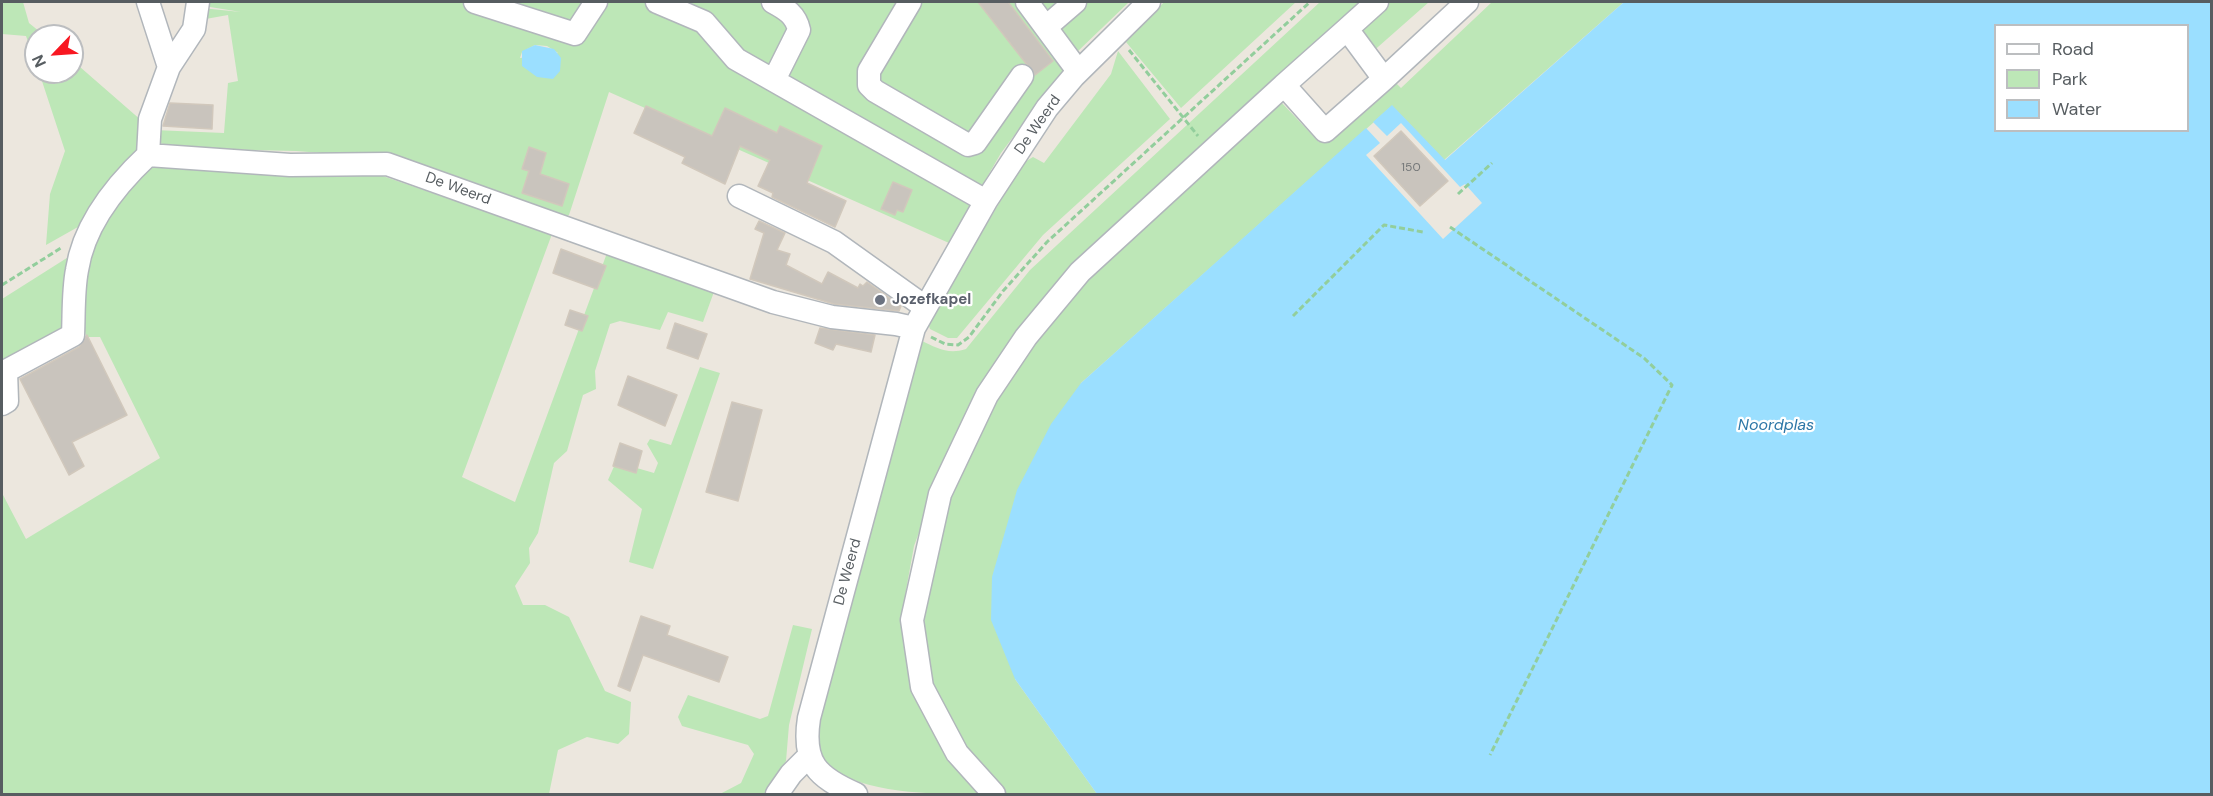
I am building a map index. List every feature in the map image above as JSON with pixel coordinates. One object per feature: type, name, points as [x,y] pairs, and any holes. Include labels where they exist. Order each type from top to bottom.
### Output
[{"type":"street","points":[[148,2],[169,67]]},
{"type":"street","points":[[2,404],[7,401],[6,371],[73,334],[77,270],[85,239],[125,177],[148,155],[150,119],[169,67],[194,29],[198,2]]},
{"type":"street","points":[[475,2],[575,34],[596,2]]},
{"type":"street","points":[[657,2],[704,22],[736,59],[986,201]]},
{"type":"street","points":[[773,2],[789,11],[797,22],[799,30],[774,80]]},
{"type":"street","points":[[910,2],[869,72],[869,85],[875,91],[968,145],[975,142],[1023,76]]},
{"type":"street","points":[[1027,2],[1078,71]]},
{"type":"street","points":[[1046,27],[1075,2]]},
{"type":"street","name":"De Weerd","points":[[810,756],[805,742],[809,718],[914,328],[986,201],[1047,108],[1078,71],[1149,2]]},
{"type":"street","points":[[994,795],[957,753],[922,687],[912,620],[940,494],[987,395],[1026,337],[1080,272],[1377,2]]},
{"type":"street","points":[[1284,85],[1324,131],[1467,2]]},
{"type":"street","points":[[1347,29],[1384,79]]},
{"type":"street","name":"De Weerd","points":[[148,155],[290,165],[387,164],[773,302],[831,317],[914,328]]},
{"type":"street","points":[[739,196],[834,242],[925,307]]},
{"type":"street","points":[[777,795],[791,774],[810,756],[825,777],[856,795]]},
{"type":"path","points":[[914,328],[945,344],[958,345],[969,337],[1003,291],[1047,242],[1310,2]]},
{"type":"path","points":[[1115,33],[1210,152]]},
{"type":"path","points":[[1458,194],[1492,163]]},
{"type":"path","points":[[1293,316],[1384,225],[1424,232]]},
{"type":"path","points":[[1450,226],[1644,358],[1672,385],[1490,755]]},
{"type":"path","points":[[2,285],[65,246],[85,239]]},
{"type":"green space","points":[[2,2],[23,2],[30,24],[24,24],[24,36],[2,34]]},
{"type":"green space","points":[[205,2],[1128,3],[1076,53],[1001,153],[949,243],[609,92],[569,215],[564,218],[389,158],[296,151],[209,149],[156,143],[154,130],[224,133],[228,83],[238,81],[228,15],[200,20],[201,8],[241,12],[204,6]],"holes":[[[535,45],[547,46],[558,53],[520,58],[522,52]]]},
{"type":"green space","points":[[1164,2],[1296,2],[1181,108],[1126,42]]},
{"type":"green space","points":[[1320,2],[1364,2],[1079,263],[941,473],[914,546],[905,596],[904,638],[985,794],[920,793],[897,790],[854,780],[836,771],[820,756],[815,732],[920,340],[948,351],[966,349],[1030,270]]},
{"type":"green space","points":[[1389,2],[1429,2],[1370,54],[1344,41]]},
{"type":"green space","points":[[1492,2],[1624,2],[1444,160],[1392,106],[1081,383],[1015,679],[1097,794],[1006,794],[967,754],[925,672],[921,599],[951,491],[985,419],[1030,344],[1083,283],[1280,101],[1319,142],[1391,78],[1401,88]]},
{"type":"green space","points":[[1118,51],[1170,119],[1043,235],[957,338],[948,338],[930,329],[928,323],[1023,163],[1033,157],[1044,163],[1111,74]]},
{"type":"green space","points":[[84,70],[142,121],[137,155],[85,223],[46,245],[50,194],[65,151],[43,84],[84,84]]},
{"type":"green space","points":[[144,166],[368,171],[552,234],[462,477],[515,502],[607,253],[715,289],[703,322],[668,312],[660,330],[620,321],[610,324],[595,371],[596,389],[583,395],[567,451],[554,463],[538,533],[529,548],[530,563],[515,586],[523,605],[545,605],[569,617],[605,691],[631,702],[629,734],[618,744],[587,737],[558,750],[549,794],[2,794],[2,493],[26,539],[160,458],[100,337],[86,337],[83,312],[84,271],[90,246],[106,217]]},
{"type":"green space","points":[[70,256],[68,319],[58,332],[2,367],[2,299]]},
{"type":"green space","points":[[700,367],[720,373],[653,569],[629,562],[642,509],[608,480],[616,462],[654,473],[658,463],[647,444],[650,439],[671,445]]},
{"type":"green space","points":[[793,625],[812,629],[789,725],[786,761],[765,794],[720,794],[741,783],[754,754],[748,745],[682,726],[678,717],[688,695],[760,719],[768,716]]},
{"type":"water","name":"Noordplas","points":[[1624,2],[2211,2],[2211,794],[1097,794],[1015,679],[991,620],[992,577],[1017,490],[1051,424],[1081,383],[1366,128],[1380,143],[1366,155],[1443,239],[1482,203],[1465,184],[1460,187],[1401,123],[1387,136],[1373,122],[1392,105],[1445,160]]},
{"type":"water","points":[[535,45],[554,49],[561,58],[560,71],[553,79],[537,77],[522,66],[522,51]]},
{"type":"building","points":[[978,2],[1008,2],[1053,61],[1035,75]]},
{"type":"building","points":[[170,103],[213,105],[212,129],[163,126]]},
{"type":"building","points":[[646,106],[712,136],[725,108],[777,133],[780,126],[822,146],[807,183],[846,201],[835,227],[772,197],[773,193],[758,186],[770,160],[740,146],[725,184],[682,163],[685,157],[634,133]]},
{"type":"building","points":[[1401,131],[1448,181],[1420,206],[1374,156]]},
{"type":"building","points":[[529,147],[546,153],[540,174],[569,184],[562,206],[522,193],[529,171],[522,169]]},
{"type":"building","points":[[893,182],[912,190],[903,212],[897,210],[895,215],[881,209]]},
{"type":"building","points":[[759,221],[785,233],[777,250],[790,254],[786,265],[822,284],[828,272],[858,288],[860,284],[863,286],[867,282],[901,306],[899,311],[834,304],[750,279],[764,233],[755,229]]},
{"type":"building","points":[[561,249],[606,266],[597,289],[553,273]]},
{"type":"building","points":[[570,310],[588,316],[582,331],[565,325]]},
{"type":"building","points":[[675,323],[707,334],[698,359],[667,348]]},
{"type":"building","points":[[820,328],[875,335],[871,352],[836,344],[833,350],[815,343]]},
{"type":"building","points":[[87,335],[127,415],[72,442],[84,466],[69,475],[20,379],[79,347]]},
{"type":"building","points":[[628,376],[677,395],[665,426],[618,405]]},
{"type":"building","points":[[732,402],[762,410],[738,501],[706,492]]},
{"type":"building","points":[[620,443],[642,451],[636,473],[613,466]]},
{"type":"building","points":[[641,616],[670,626],[667,635],[728,657],[719,682],[643,655],[630,691],[618,686]]},
{"type":"place","name":"Jozefkapel","points":[[880,300]]}]
